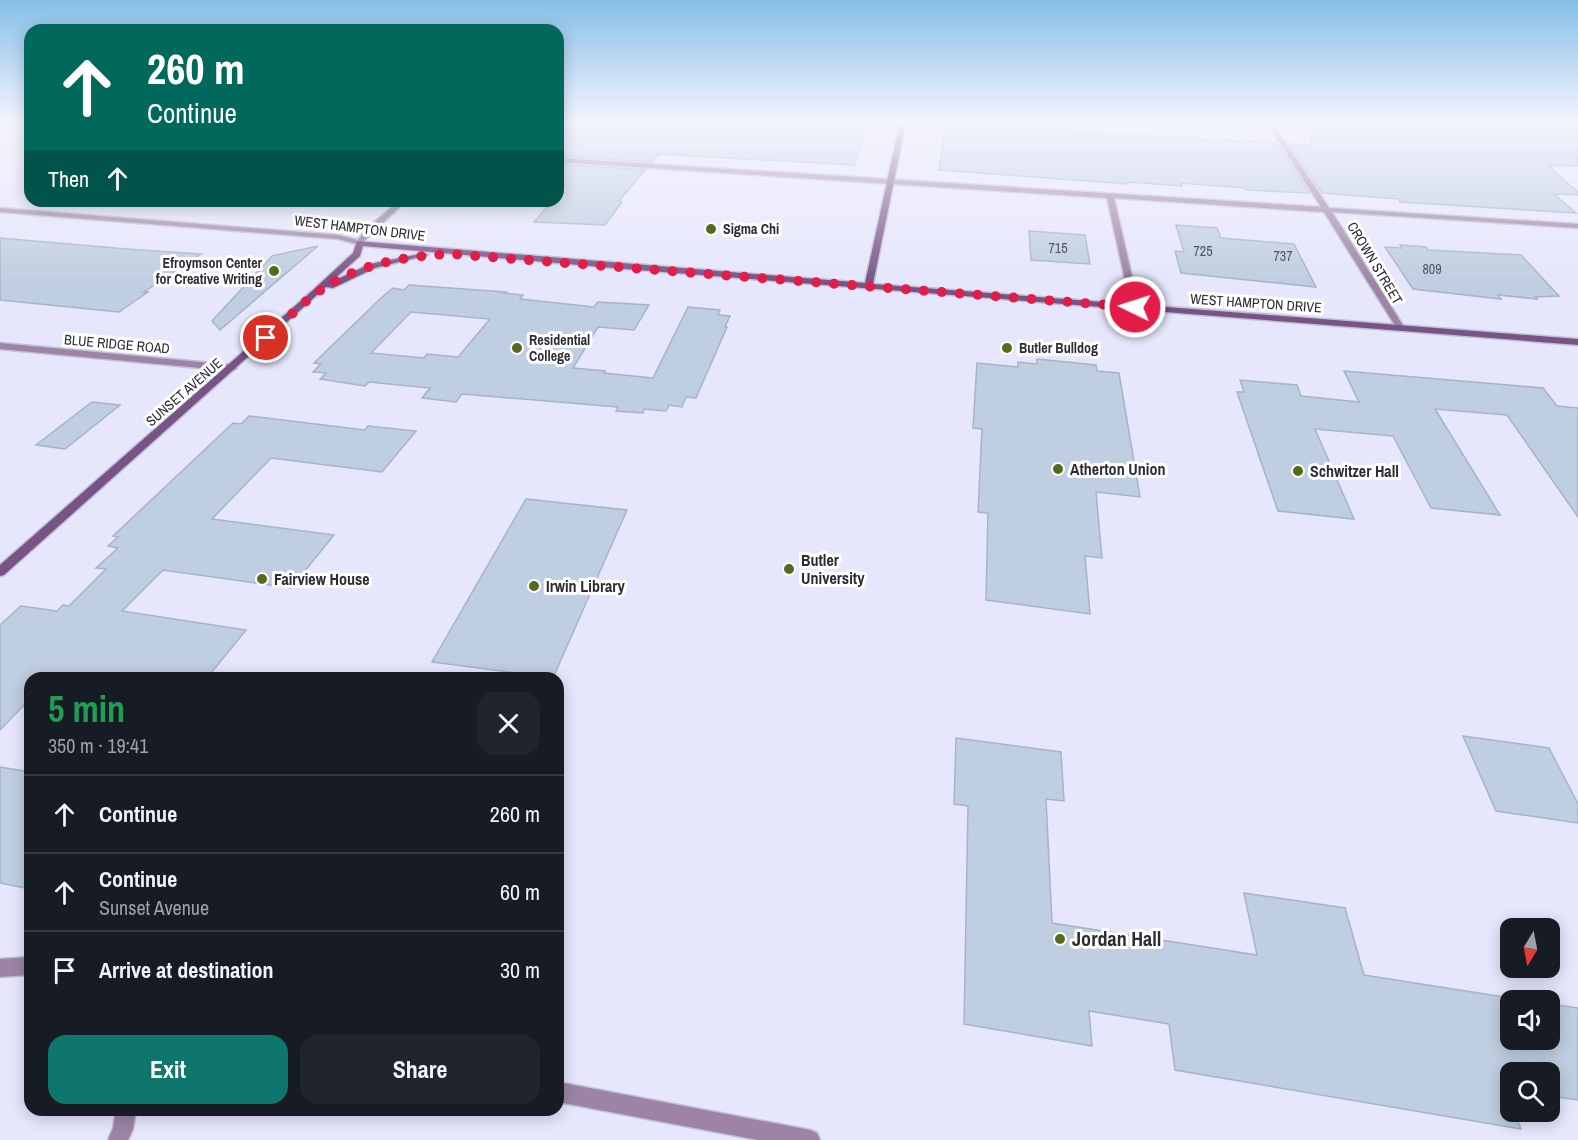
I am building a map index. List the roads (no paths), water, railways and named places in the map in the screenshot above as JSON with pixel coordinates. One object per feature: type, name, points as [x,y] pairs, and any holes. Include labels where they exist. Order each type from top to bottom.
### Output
[{"type":"street","points":[[798,175],[1578,226]]},
{"type":"street","points":[[869,286],[891,175]]},
{"type":"street","name":"CROWN STREET","points":[[1304,175],[1400,327]]},
{"type":"street","points":[[1110,196],[1135,307]]},
{"type":"street","name":"SUNSET AVENUE","points":[[0,572],[315,293],[357,254],[360,243],[369,231],[396,207]]},
{"type":"street","name":"WEST HAMPTON DRIVE","points":[[0,210],[338,237],[360,243],[463,254],[1578,342]]},
{"type":"street","points":[[315,293],[354,273],[385,262],[423,255],[463,254]]},
{"type":"street","name":"BLUE RIDGE ROAD","points":[[0,346],[232,368]]},
{"type":"street","points":[[0,968],[24,966]]},
{"type":"street","points":[[564,1093],[810,1140]]},
{"type":"street","points":[[118,1140],[125,1116]]},
{"type":"place","name":"Sigma Chi","points":[[711,229]]},
{"type":"place","name":"Efroymson Center for Creative Writing","points":[[274,271]]},
{"type":"place","name":"Residential College","points":[[517,348]]},
{"type":"place","name":"Butler Bulldog","points":[[1007,348]]},
{"type":"place","name":"Atherton Union","points":[[1058,469]]},
{"type":"place","name":"Schwitzer Hall","points":[[1298,471]]},
{"type":"place","name":"Butler University","points":[[789,569]]},
{"type":"place","name":"Fairview House","points":[[262,579]]},
{"type":"place","name":"Irwin Library","points":[[534,586]]},
{"type":"place","name":"Jordan Hall","points":[[1060,939]]}]
